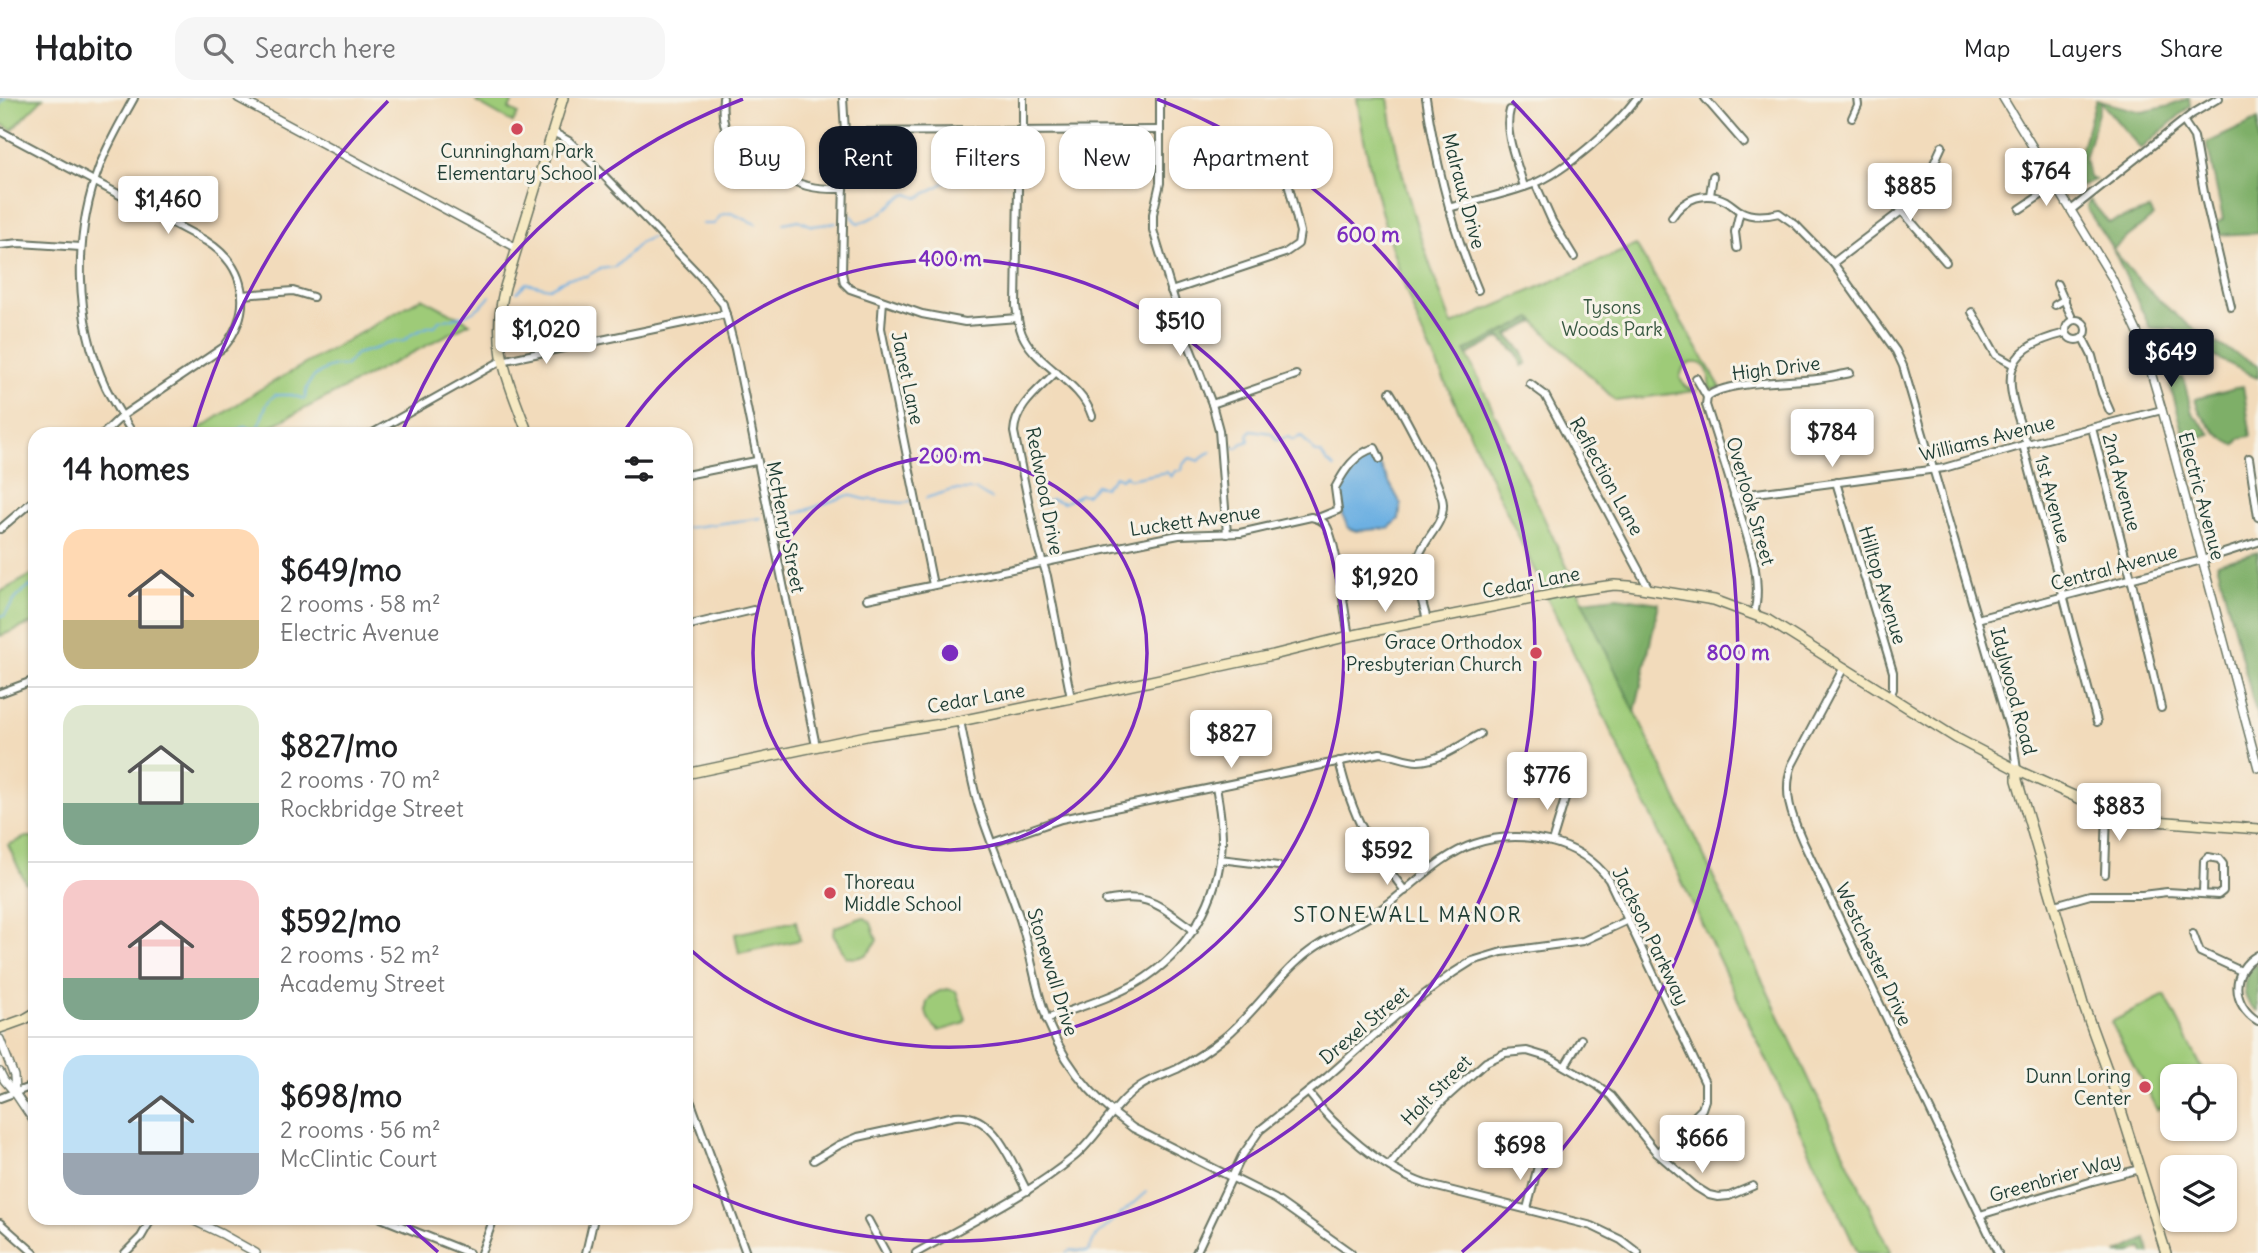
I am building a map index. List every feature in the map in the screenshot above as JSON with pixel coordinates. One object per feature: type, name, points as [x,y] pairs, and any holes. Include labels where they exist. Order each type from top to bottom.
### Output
[{"type":"main road","points":[[525,427],[501,361],[499,329],[502,298],[563,98]]},
{"type":"main road","name":"Cedar Lane","points":[[693,772],[881,733],[960,721],[1071,698],[1427,620],[1598,587],[1629,586],[1714,600],[1754,614],[1793,634],[1956,738],[2017,770],[2107,811],[2155,821],[2258,829]]},
{"type":"main road","name":"Idylwood Road","points":[[2017,770],[2017,780],[2084,1004],[2116,1094],[2166,1253]]},
{"type":"main road","points":[[0,1028],[28,1017]]},
{"type":"street","points":[[129,427],[100,373],[88,335],[82,292],[81,247],[95,181],[109,145],[134,98]]},
{"type":"street","points":[[238,98],[517,247]]},
{"type":"street","points":[[723,98],[722,111],[727,134],[735,147],[749,160],[809,188],[819,188]]},
{"type":"street","points":[[843,98],[845,126]]},
{"type":"street","points":[[1021,126],[1023,98]]},
{"type":"street","points":[[1160,98],[1159,186],[1153,230],[1185,335],[1212,404],[1219,436],[1227,534]]},
{"type":"street","name":"Malraux Drive","points":[[1426,98],[1449,208],[1478,290]]},
{"type":"street","points":[[1449,208],[1535,183],[1566,165],[1619,120],[1637,98]]},
{"type":"street","points":[[1717,98],[1708,101],[1744,143]]},
{"type":"street","points":[[1852,118],[1858,105],[1857,98]]},
{"type":"street","name":"Electric Avenue","points":[[2003,98],[2125,302],[2150,364],[2258,768]]},
{"type":"street","points":[[2071,210],[2192,114],[2219,98]]},
{"type":"street","points":[[1510,110],[1508,131],[1524,187]]},
{"type":"street","points":[[2184,122],[2194,137],[2205,198],[2231,307]]},
{"type":"street","points":[[1045,130],[1160,130]]},
{"type":"street","points":[[0,131],[215,246],[236,271],[242,295],[240,320],[231,339],[216,354],[122,416],[110,427]]},
{"type":"street","points":[[383,427],[501,361],[726,314],[719,298],[688,262],[573,145],[553,132]]},
{"type":"street","points":[[1833,263],[1903,212],[1920,191],[1942,146]]},
{"type":"street","points":[[1710,195],[1713,176]]},
{"type":"street","points":[[1535,183],[1552,221],[1574,257]]},
{"type":"street","points":[[2020,209],[2056,185]]},
{"type":"street","points":[[844,189],[842,273],[844,283],[853,291],[950,320],[965,322],[1018,318]]},
{"type":"street","points":[[1019,189],[1018,318],[1022,335],[1085,400],[1091,416]]},
{"type":"street","points":[[1171,291],[1285,253],[1298,244],[1298,220],[1290,189]]},
{"type":"street","points":[[1672,217],[1684,203],[1697,197],[1710,195],[1723,199],[1740,211],[1735,232],[1737,248]]},
{"type":"street","name":"Idylwood Road","points":[[1740,211],[1767,216],[1779,213],[1796,225],[1833,263],[1896,351],[1912,391],[2013,741],[2017,770]]},
{"type":"street","points":[[1903,212],[1946,262]]},
{"type":"street","points":[[0,245],[27,243],[81,247]]},
{"type":"street","points":[[2057,284],[2073,320]]},
{"type":"street","points":[[242,295],[292,291],[313,297]]},
{"type":"street","points":[[2055,305],[2065,299]]},
{"type":"street","name":"Janet Lane","points":[[883,301],[881,328],[933,585]]},
{"type":"street","points":[[1972,312],[1996,355],[2014,365],[2023,350],[2033,343],[2066,333]]},
{"type":"street","name":"McHenry Street","points":[[726,314],[816,746]]},
{"type":"street","points":[[1978,323],[1988,318]]},
{"type":"street","points":[[2073,320],[2080,320],[2085,324],[2086,333],[2083,338],[2073,340],[2066,333],[2066,326],[2073,320]]},
{"type":"street","points":[[2083,338],[2092,356],[2110,411]]},
{"type":"street","name":"1st Avenue","points":[[2014,365],[2011,387],[2097,722]]},
{"type":"street","name":"Redwood Drive","points":[[1056,372],[1021,409],[1015,424],[1027,499],[1071,698]]},
{"type":"street","name":"High Drive","points":[[1707,397],[1714,392],[1738,386],[1819,379],[1850,373]]},
{"type":"street","points":[[1212,404],[1296,374]]},
{"type":"street","name":"Overlook Street","points":[[1696,378],[1707,397],[1706,405],[1758,583],[1754,614]]},
{"type":"street","name":"Reflection Lane","points":[[1530,384],[1545,395],[1648,589]]},
{"type":"street","points":[[1390,392],[1441,493],[1443,504],[1438,526],[1420,553],[1417,563],[1427,620]]},
{"type":"street","points":[[2094,397],[2102,393]]},
{"type":"street","name":"Williams Avenue","points":[[1734,496],[1954,466],[2162,410]]},
{"type":"street","name":"2nd Avenue","points":[[2092,428],[2161,708]]},
{"type":"street","points":[[1371,440],[1381,459]]},
{"type":"street","points":[[1349,636],[1332,544],[1327,526],[1320,520],[1338,510],[1335,488],[1356,457],[1375,448]]},
{"type":"street","points":[[2249,458],[2258,517]]},
{"type":"street","points":[[693,474],[756,461]]},
{"type":"street","name":"Hilltop Avenue","points":[[1836,482],[1893,672],[1890,697]]},
{"type":"street","points":[[0,529],[28,505]]},
{"type":"street","name":"Luckett Avenue","points":[[867,599],[1179,535],[1227,534],[1311,517],[1320,520]]},
{"type":"street","name":"Central Avenue","points":[[1977,619],[2203,560],[2258,542]]},
{"type":"street","points":[[693,624],[753,610]]},
{"type":"street","name":"Westchester Drive","points":[[1844,667],[1791,765],[1787,782],[1790,807],[1803,842],[1998,1253]]},
{"type":"street","points":[[0,693],[28,683]]},
{"type":"street","name":"Stonewall Drive","points":[[960,721],[978,803],[1022,924],[1046,1018],[1073,1069],[1113,1114],[1149,1137],[1275,1199],[1351,1253]]},
{"type":"street","points":[[992,843],[1061,819],[1380,753],[1416,761],[1426,760],[1438,757],[1480,734]]},
{"type":"street","points":[[1339,761],[1348,797],[1363,833],[1405,891]]},
{"type":"street","points":[[1046,1018],[1136,984],[1164,964],[1194,930],[1212,892],[1220,859],[1222,838],[1216,787]]},
{"type":"street","points":[[1552,842],[1568,789]]},
{"type":"street","points":[[2105,874],[2107,811]]},
{"type":"street","name":"Jackson Parkway","points":[[916,1253],[1055,1173],[1077,1154],[1138,1088],[1193,1059],[1225,1037],[1251,1013],[1291,968],[1315,947],[1374,914],[1443,859],[1475,843],[1498,838],[1517,837],[1552,842],[1584,856],[1602,870],[1609,880],[1705,1083],[1705,1100],[1699,1113],[1657,1153]]},
{"type":"street","points":[[2055,905],[2090,895],[2167,892],[2218,895],[2223,891],[2223,864],[2219,859],[2208,857],[2204,861],[2203,893]]},
{"type":"street","points":[[1220,859],[1278,866]]},
{"type":"street","points":[[1106,901],[1133,897],[1145,899],[1194,930]]},
{"type":"street","name":"Drexel Street","points":[[1196,1253],[1246,1148],[1260,1130],[1397,1015],[1472,961],[1502,952],[1583,941],[1628,920]]},
{"type":"street","points":[[2193,934],[2200,952],[2241,971]]},
{"type":"street","points":[[2258,955],[2248,961],[2237,980],[2238,996],[2245,1011],[2258,1021]]},
{"type":"street","points":[[0,1039],[14,1076],[15,1093]]},
{"type":"street","points":[[1565,1066],[1581,1039]]},
{"type":"street","name":"Holt Street","points":[[1389,1166],[1439,1104],[1486,1062],[1505,1053],[1527,1051],[1541,1054],[1565,1066],[1611,1096],[1657,1153],[1680,1175],[1709,1195],[1729,1196],[1753,1186]]},
{"type":"street","points":[[0,1072],[28,1112]]},
{"type":"street","points":[[0,1098],[28,1088]]},
{"type":"street","points":[[1308,1092],[1334,1123],[1389,1166],[1405,1175],[1425,1184],[1592,1226],[1621,1240],[1638,1253]]},
{"type":"street","points":[[693,1109],[746,1253]]},
{"type":"street","points":[[814,1160],[839,1144],[858,1137],[966,1116],[989,1126],[1027,1191]]},
{"type":"street","points":[[1527,1209],[1539,1162]]},
{"type":"street","name":"Greenbrier Way","points":[[1980,1215],[2140,1169]]},
{"type":"street","points":[[868,1220],[886,1253]]},
{"type":"street","points":[[0,1223],[34,1253]]},
{"type":"street","points":[[125,1253],[141,1237],[148,1225]]},
{"type":"street","points":[[203,1225],[256,1253]]},
{"type":"street","points":[[399,1225],[469,1253]]},
{"type":"street","points":[[481,1253],[491,1225]]},
{"type":"street","points":[[586,1253],[592,1225]]},
{"type":"green space","points":[[0,98],[43,98],[12,130],[0,123]]},
{"type":"green space","points":[[478,98],[512,98],[514,99],[509,109],[518,114],[513,123],[476,102]]},
{"type":"green space","name":"Tysons Woods Park","points":[[1357,98],[1388,98],[1398,156],[1413,213],[1452,325],[1636,245],[1721,388],[1710,389],[1706,368],[1693,363],[1683,368],[1680,377],[1685,387],[1695,391],[1616,401],[1535,322],[1506,336],[1522,352],[1527,364],[1522,366],[1517,354],[1500,338],[1467,355],[1891,1253],[1858,1253],[1422,333],[1383,217]]},
{"type":"green space","points":[[2189,98],[2190,106],[2141,149],[2101,102],[2085,159],[2089,178],[2095,180],[2079,187],[2071,184],[2096,100],[2142,112],[2170,106]]},
{"type":"green space","points":[[2258,119],[2258,233],[2217,235],[2215,224],[2223,219],[2207,143]]},
{"type":"green space","points":[[2090,200],[2109,223],[2150,209],[2154,216],[2113,249],[2088,211]]},
{"type":"green space","points":[[2113,249],[2144,285],[2178,316],[2216,343],[2258,365],[2258,378],[2217,358],[2173,329],[2150,328]]},
{"type":"green space","points":[[422,298],[470,323],[269,427],[203,427],[259,390]]},
{"type":"green space","points":[[1532,318],[1535,321],[1507,335],[1522,351],[1527,363],[1522,365],[1517,353],[1500,337],[1467,355],[1465,351]]},
{"type":"green space","points":[[2183,377],[2192,413],[2211,434],[2186,441],[2169,381]]},
{"type":"green space","points":[[2243,386],[2251,436],[2241,438],[2235,445],[2210,426],[2195,399]]},
{"type":"green space","points":[[2258,552],[2258,720],[2217,563]]},
{"type":"green space","points":[[28,577],[28,625],[0,636],[0,592]]},
{"type":"green space","points":[[1617,597],[1659,603],[1635,712],[1582,601]]},
{"type":"green space","points":[[28,837],[28,883],[25,882],[8,845]]},
{"type":"green space","points":[[864,917],[871,923],[877,940],[865,955],[857,958],[846,957],[833,934],[835,927]]},
{"type":"green space","points":[[796,921],[800,940],[739,953],[735,934]]},
{"type":"green space","points":[[2258,963],[2258,1011],[2248,1000],[2244,987],[2248,974]]},
{"type":"green space","points":[[947,989],[956,991],[966,1019],[963,1024],[939,1031],[929,1019],[926,1006],[932,996]]},
{"type":"green space","points":[[2165,995],[2200,1064],[2160,1064],[2160,1108],[2157,1110],[2111,1022]]},
{"type":"green space","points":[[2146,1239],[2150,1253],[2144,1253],[2142,1248],[2131,1253],[2117,1253]]},
{"type":"water","points":[[1370,454],[1376,458],[1401,504],[1399,519],[1389,528],[1356,531],[1348,528],[1344,519],[1340,489],[1352,469]]},
{"type":"waterway","points":[[0,104],[5,98]]},
{"type":"waterway","points":[[851,215],[858,223],[865,221],[879,215],[904,195],[918,198],[934,189]]},
{"type":"waterway","points":[[703,224],[714,224],[721,215],[731,213],[756,224]]},
{"type":"waterway","points":[[784,223],[799,220],[812,226],[836,223]]},
{"type":"waterway","points":[[517,292],[526,283],[549,288],[568,278],[587,276],[599,269],[615,267],[641,242],[652,237]]},
{"type":"waterway","points":[[257,427],[268,403],[275,395],[292,395],[304,399],[309,383],[323,371],[334,366],[345,366],[356,354],[386,343],[404,341],[412,334],[435,326],[439,321],[465,315],[479,307],[490,296]]},
{"type":"waterway","points":[[242,427],[248,427]]},
{"type":"waterway","points":[[1228,447],[1238,448],[1249,441],[1251,430],[1271,433],[1277,440],[1288,437],[1293,440],[1301,436],[1335,468]]},
{"type":"waterway","points":[[1034,497],[1046,502],[1052,499],[1064,503],[1080,494],[1086,495],[1096,485],[1104,488],[1115,476],[1121,479],[1126,475],[1129,479],[1167,472],[1171,477],[1175,471],[1182,470],[1183,464],[1190,458],[1199,461],[1211,452]]},
{"type":"waterway","points":[[926,498],[952,490],[976,490],[991,499]]},
{"type":"waterway","points":[[776,514],[798,513],[849,495],[864,499],[910,502]]},
{"type":"waterway","points":[[693,527],[761,518]]},
{"type":"waterway","points":[[0,616],[4,616],[28,588]]},
{"type":"waterway","points":[[1066,1253],[1071,1250],[1088,1252],[1095,1237],[1146,1192]]},
{"type":"place","name":"Cunningham Park Elementary School","points":[[517,129]]},
{"type":"place","name":"Grace Orthodox Presbyterian Church","points":[[1536,653]]},
{"type":"place","name":"Thoreau Middle School","points":[[830,893]]},
{"type":"place","name":"Dunn Loring Center","points":[[2145,1087]]},
{"type":"district","name":"STONEWALL MANOR","points":[[1408,914]]}]
